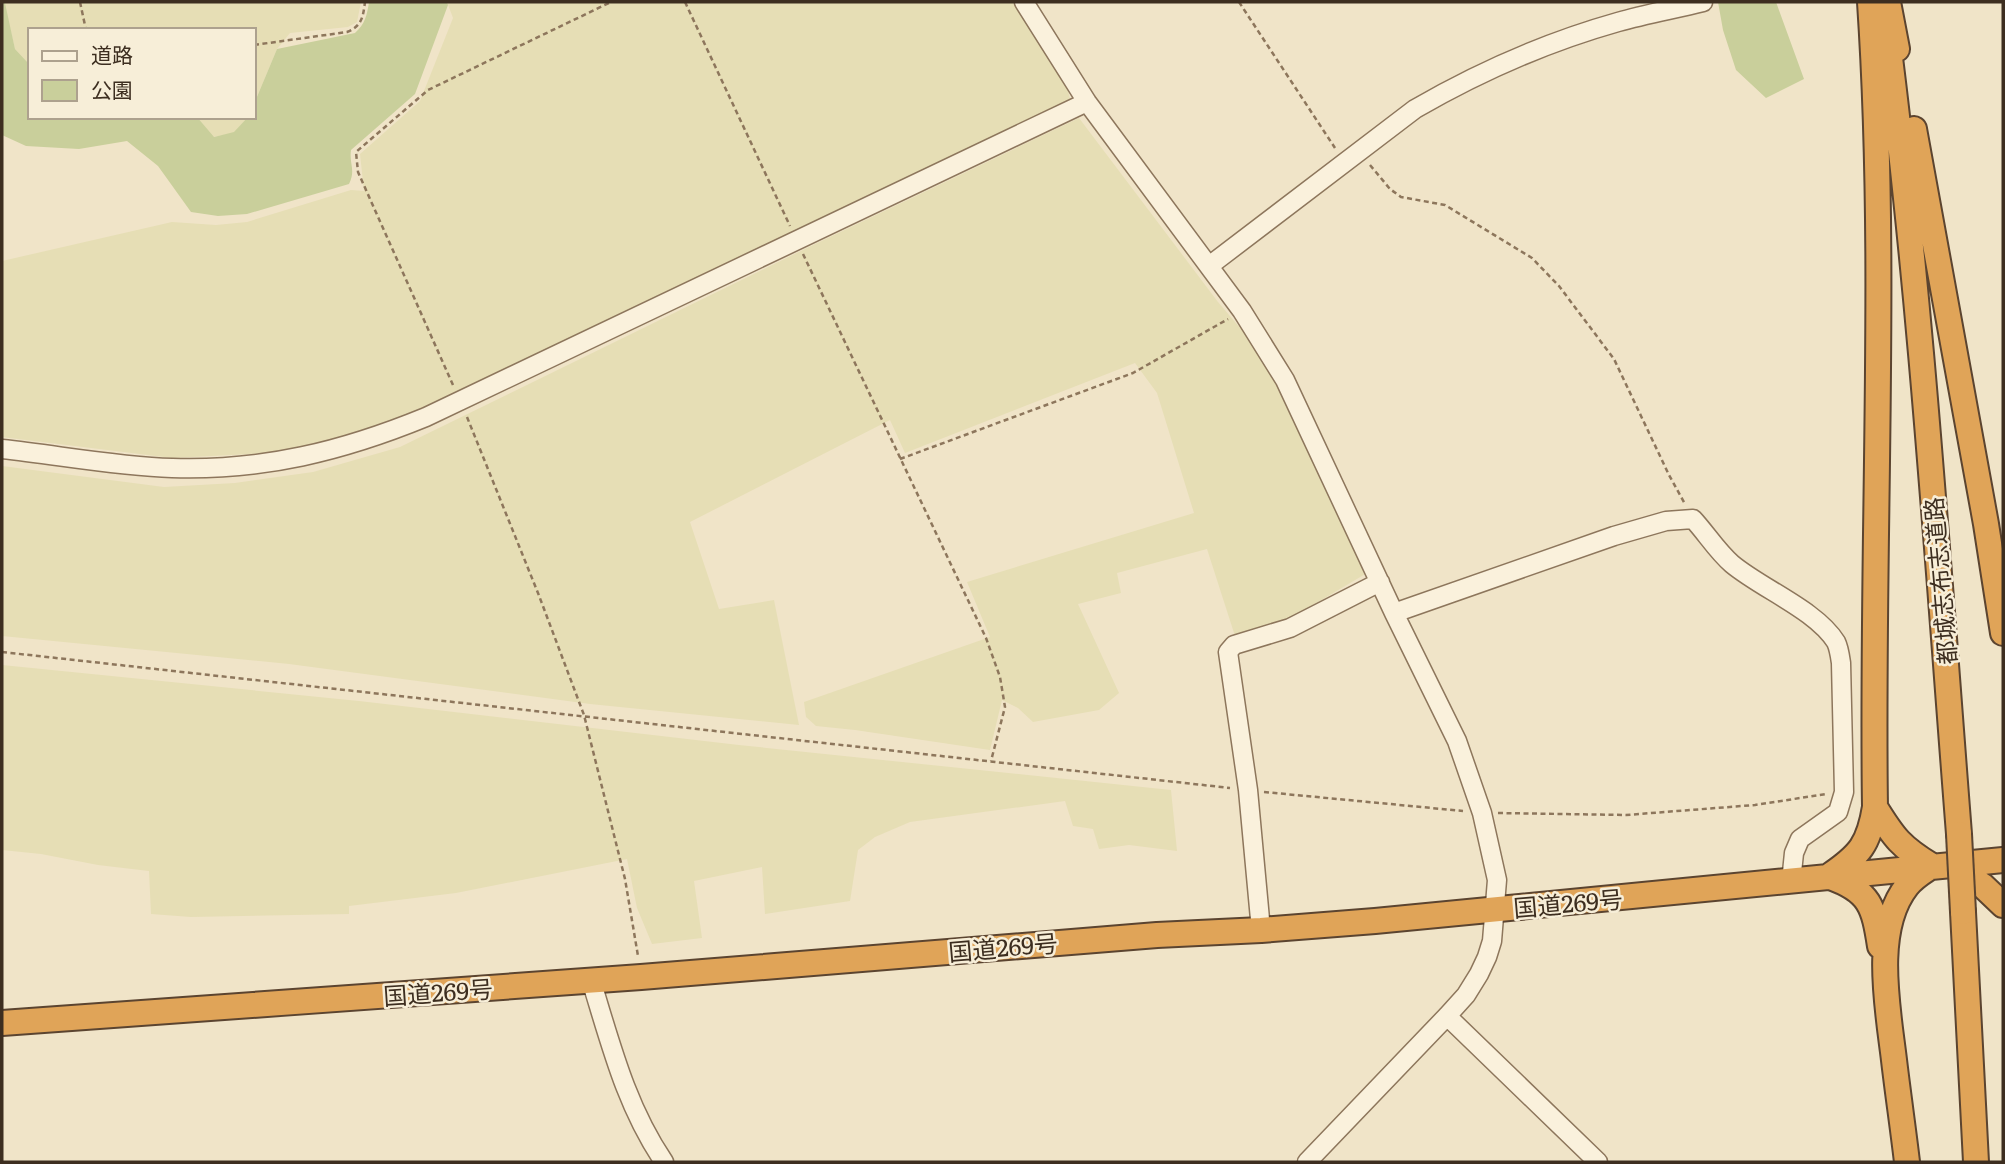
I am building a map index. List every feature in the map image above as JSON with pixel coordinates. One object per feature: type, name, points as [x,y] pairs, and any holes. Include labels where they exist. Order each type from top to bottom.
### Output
[{"type":"highway","points":[[1829,876],[1850,862],[1861,850],[1871,832],[1875,807],[1879,434],[1875,78],[1870,2]]},
{"type":"highway","points":[[1886,2],[1920,164],[2003,633]]},
{"type":"highway","name":"都城志布志道路","points":[[1886,2],[1918,323],[1959,834],[1976,1162]]},
{"type":"highway","points":[[1875,807],[1892,835],[1908,852],[1983,886],[2003,905]]},
{"type":"highway","name":"国道269号","points":[[2,1023],[641,977],[989,947],[1261,930],[1790,882],[1942,866],[2001,854]]},
{"type":"highway","points":[[1885,985],[1886,943],[1906,887],[1917,876],[1942,866]]},
{"type":"highway","points":[[1829,876],[1857,889],[1869,901],[1875,916],[1907,1162]]},
{"type":"street","points":[[1024,2],[1087,102],[1242,311],[1285,380],[1457,741],[1482,813],[1497,880],[1492,941],[1479,974],[1466,995],[1447,1016],[1307,1162]]},
{"type":"street","points":[[1209,266],[1415,109],[1484,71],[1618,22],[1703,2]]},
{"type":"street","points":[[2,449],[171,468],[288,461],[347,447],[426,418],[1087,102]]},
{"type":"street","points":[[1394,613],[1614,536],[1667,521],[1693,519],[1729,561],[1749,578],[1800,608],[1828,632],[1838,645],[1841,663],[1844,792],[1838,812],[1800,839],[1794,853],[1790,882]]},
{"type":"street","points":[[1261,930],[1248,790],[1228,652],[1234,645],[1290,628],[1380,582]]},
{"type":"street","points":[[591,980],[632,1105],[646,1135],[664,1162]]},
{"type":"street","points":[[1447,1016],[1598,1162]]},
{"type":"path","points":[[80,2],[86,28]]},
{"type":"path","points":[[256,45],[347,32],[362,22],[365,2]]},
{"type":"path","points":[[611,2],[428,90],[356,152],[358,172],[460,400],[584,715],[625,879],[641,977]]},
{"type":"path","points":[[685,2],[986,638],[1000,677],[1006,707],[991,761]]},
{"type":"path","points":[[1239,2],[1352,157],[1401,197],[1445,205],[1532,258],[1559,286],[1614,359],[1693,519]]},
{"type":"path","points":[[900,459],[1133,373],[1242,311]]},
{"type":"path","points":[[2,652],[1248,790],[1482,813],[1626,815],[1755,806],[1844,792]]},
{"type":"shaded area","points":[[4,2],[361,2],[357,22],[348,27],[290,33],[277,49],[256,99],[256,28],[28,28],[28,63],[15,49]]},
{"type":"shaded area","points":[[447,2],[1012,2],[1067,87],[1070,99],[798,232],[470,385],[398,423],[342,439],[270,453],[172,458],[2,437],[2,261],[172,222],[216,225],[247,222],[351,190],[364,191],[360,154],[420,101],[453,18]]},
{"type":"shaded area","points":[[1079,118],[1218,302],[1258,349],[1288,403],[1367,573],[1291,618],[1235,636],[1207,549],[1117,573],[1121,593],[1078,604],[1119,693],[1099,710],[1033,722],[1018,708],[1002,700],[990,750],[816,726],[806,717],[804,702],[990,637],[967,582],[1194,513],[1157,393],[1135,363],[905,453],[890,420],[690,522],[719,609],[774,600],[799,725],[590,704],[289,664],[2,636],[2,466],[164,487],[235,483],[313,472],[400,447]]},
{"type":"shaded area","points":[[199,119],[246,119],[234,133],[213,137]]},
{"type":"shaded area","points":[[2,665],[359,701],[739,745],[1171,790],[1177,851],[1129,845],[1099,849],[1093,829],[1073,826],[1065,801],[910,822],[875,837],[858,850],[850,901],[765,914],[762,867],[694,881],[702,938],[652,944],[637,908],[627,859],[456,893],[349,906],[349,914],[191,917],[151,914],[149,871],[2,850]]},
{"type":"green space","points":[[2,2],[5,3],[15,49],[28,63],[28,119],[199,119],[214,137],[234,132],[246,119],[256,119],[256,99],[277,49],[355,33],[365,19],[369,2],[447,2],[448,5],[415,94],[351,150],[352,175],[349,184],[247,214],[218,216],[191,212],[158,166],[127,141],[79,149],[26,146],[2,135]]},
{"type":"green space","points":[[1718,2],[1776,2],[1804,79],[1766,98],[1736,70],[1723,30]]}]
